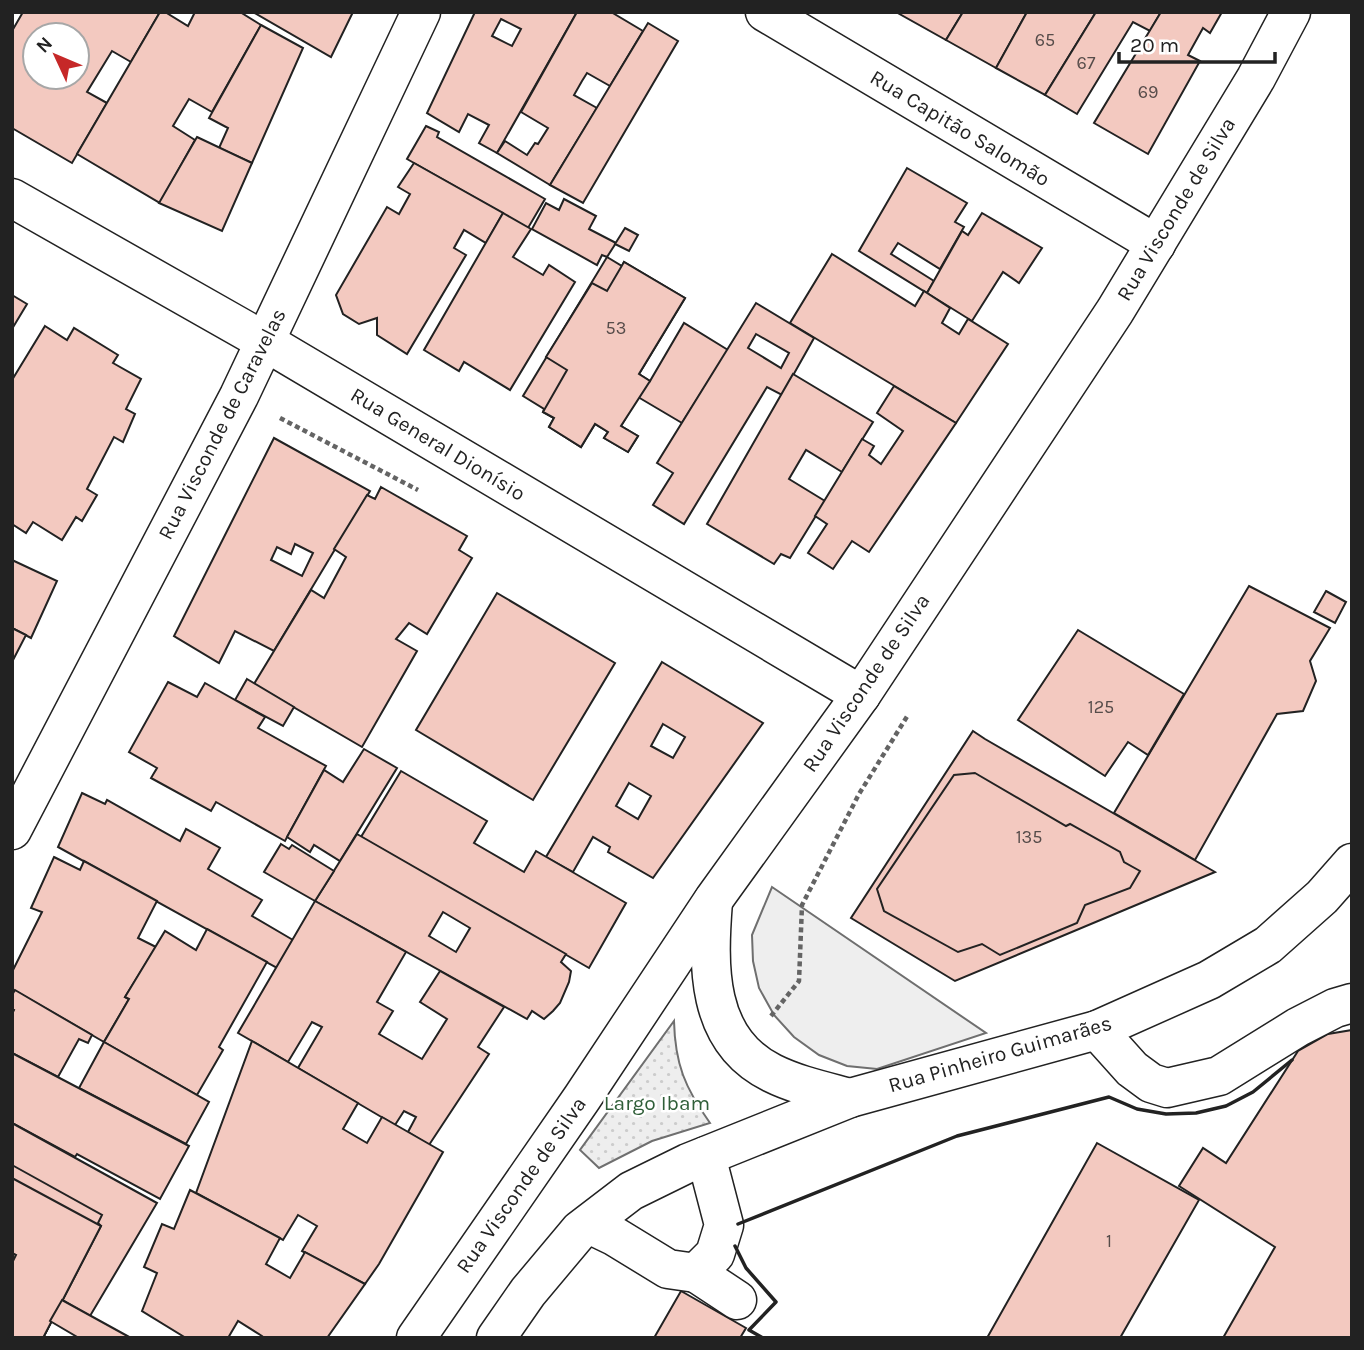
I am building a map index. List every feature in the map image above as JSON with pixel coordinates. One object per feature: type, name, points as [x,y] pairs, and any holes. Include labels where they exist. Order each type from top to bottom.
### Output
[{"type":"main road","name":"Rua Visconde de Caravelas","points":[[12,830],[239,396],[421,12]]},
{"type":"main road","name":"Rua Capitão Salomão","points":[[765,12],[1156,244]]},
{"type":"main road","name":"Rua Visconde de Silva","points":[[415,1338],[582,1098],[713,899],[861,695],[1115,311],[1256,78],[1291,12]]},
{"type":"main road","name":"Rua General Dionísio","points":[[12,198],[264,341],[861,695]]},
{"type":"main road","name":"Rua Pinheiro Guimarães","points":[[850,1098],[1097,1030],[1209,980],[1268,945],[1322,897],[1352,863]]},
{"type":"main road","points":[[713,899],[710,945],[712,985],[721,1019],[730,1034],[743,1052],[771,1073],[850,1098]]},
{"type":"main road","points":[[1097,1030],[1132,1069],[1151,1083],[1167,1088],[1219,1076],[1298,1027],[1335,1008],[1352,1003]]},
{"type":"main road","points":[[496,1338],[528,1292],[580,1230],[631,1191],[706,1156],[850,1098]]},
{"type":"main road","points":[[696,1273],[715,1254],[724,1225],[706,1156]]},
{"type":"main road","points":[[589,1224],[668,1269],[696,1273],[737,1300]]},
{"type":"path","points":[[239,396],[422,492]]},
{"type":"green space","points":[[772,887],[986,1033],[877,1069],[847,1066],[819,1055],[794,1037],[774,1015],[759,988],[753,961],[752,935]]},
{"type":"green space","name":"Largo Ibam","points":[[674,1021],[683,1075],[710,1123],[652,1141],[599,1168],[580,1150]]},
{"type":"building","points":[[23,12],[160,12],[131,62],[112,51],[91,85],[91,21],[21,21],[21,91],[88,91],[107,103],[72,163],[12,128],[12,31]]},
{"type":"building","points":[[160,12],[165,12],[188,26],[195,12],[240,12],[261,25],[212,112],[189,99],[173,126],[195,140],[160,203],[77,154]]},
{"type":"building","points":[[253,12],[353,12],[331,57]]},
{"type":"building","points":[[475,12],[577,12],[497,153],[479,143],[489,125],[468,114],[459,132],[427,113]],"holes":[[[501,19],[521,29],[512,46],[492,36]]]},
{"type":"building","points":[[577,12],[611,12],[643,31],[610,86],[587,73],[582,81],[574,95],[597,108],[550,185],[497,153],[505,141],[527,155],[548,128],[521,112]]},
{"type":"building","points":[[896,12],[963,12],[946,40]]},
{"type":"building","points":[[963,12],[1027,12],[996,68],[946,40]]},
{"type":"building","points":[[1027,12],[1096,12],[1045,95],[996,68]]},
{"type":"building","points":[[1096,12],[1161,12],[1150,31],[1133,22],[1077,114],[1045,95]]},
{"type":"building","points":[[1161,12],[1222,12],[1210,33],[1203,28],[1188,55],[1200,61],[1148,154],[1094,123]]},
{"type":"building","points":[[648,23],[678,41],[583,203],[550,185]]},
{"type":"building","points":[[261,25],[303,48],[252,163],[219,148],[228,128],[209,118]]},
{"type":"building","points":[[426,126],[439,132],[437,137],[545,199],[528,228],[407,159]]},
{"type":"building","points":[[197,137],[252,163],[222,231],[159,203]]},
{"type":"building","points":[[414,163],[503,213],[486,243],[464,230],[454,248],[466,255],[407,354],[377,335],[377,318],[359,324],[343,314],[336,295],[387,207],[399,214],[410,194],[398,187]]},
{"type":"building","points":[[907,168],[967,203],[955,222],[964,227],[940,269],[898,243],[891,254],[934,281],[927,293],[859,251]]},
{"type":"building","points":[[564,199],[596,216],[589,229],[616,243],[607,257],[602,255],[597,265],[532,229],[546,203],[559,210]]},
{"type":"building","points":[[503,213],[531,229],[513,257],[543,275],[549,265],[575,282],[510,390],[464,362],[459,371],[424,350]]},
{"type":"building","points":[[982,213],[1042,248],[1019,283],[1003,272],[972,321],[927,293],[962,231],[968,235]]},
{"type":"building","points":[[625,228],[638,235],[629,251],[615,244]]},
{"type":"building","points":[[832,254],[915,306],[924,291],[950,308],[942,323],[959,334],[968,319],[1008,344],[956,423],[790,323]]},
{"type":"building","points":[[607,257],[622,266],[624,262],[685,298],[639,374],[650,381],[684,323],[728,350],[682,423],[638,397],[621,426],[638,436],[628,452],[604,438],[608,432],[595,424],[581,447],[549,427],[554,418],[523,396]]},
{"type":"building","points":[[624,262],[685,298],[639,374],[650,381],[621,426],[638,436],[628,452],[604,438],[608,432],[595,424],[581,447],[549,427],[554,418],[543,412],[567,370],[546,357],[592,283],[607,291]]},
{"type":"building","points":[[12,295],[27,304],[12,329]]},
{"type":"building","points":[[756,303],[814,338],[782,395],[767,387],[684,524],[653,505],[673,473],[657,463]],"holes":[[[756,334],[789,353],[781,368],[748,348]]]},
{"type":"building","points":[[45,326],[67,340],[74,328],[118,355],[113,363],[141,379],[126,409],[135,414],[123,442],[114,437],[87,489],[97,495],[82,521],[76,517],[62,540],[33,522],[26,533],[12,524],[12,380]]},
{"type":"building","points":[[793,374],[873,422],[842,472],[806,450],[789,479],[825,501],[790,558],[781,554],[774,564],[707,524]]},
{"type":"building","points":[[894,386],[956,423],[869,552],[852,541],[833,569],[808,553],[827,524],[815,516],[862,439],[874,446],[869,455],[881,464],[903,431],[877,413]]},
{"type":"building","points":[[274,438],[370,491],[274,651],[235,631],[219,663],[174,636]],"holes":[[[295,544],[313,553],[302,576],[271,560],[277,547],[291,554]]]},
{"type":"building","points":[[381,487],[467,536],[459,550],[472,558],[427,634],[409,623],[396,639],[417,651],[362,747],[254,684],[311,590],[324,598],[346,557],[334,549],[367,495],[375,499]]},
{"type":"building","points":[[12,560],[57,581],[31,638],[12,628]]},
{"type":"building","points":[[1249,586],[1330,628],[1310,661],[1316,681],[1303,711],[1277,714],[1195,860],[1114,813]]},
{"type":"building","points":[[1326,591],[1346,602],[1335,623],[1314,612]]},
{"type":"building","points":[[497,593],[615,663],[533,800],[416,730]]},
{"type":"building","points":[[12,628],[26,635],[12,662]]},
{"type":"building","points":[[1078,630],[1184,694],[1148,755],[1128,742],[1105,776],[1018,720]]},
{"type":"building","points":[[662,662],[763,723],[653,878],[608,852],[610,847],[593,837],[573,872],[546,857]],"holes":[[[663,724],[685,737],[673,758],[651,746]],[[629,783],[651,796],[638,819],[616,806]]]},
{"type":"building","points":[[247,679],[294,707],[283,726],[235,700]]},
{"type":"building","points":[[168,682],[197,697],[205,683],[265,717],[258,728],[326,766],[285,841],[216,802],[211,811],[151,778],[157,768],[129,752]]},
{"type":"building","points":[[973,731],[1215,872],[955,981],[851,918]]},
{"type":"building","points":[[364,749],[397,768],[340,861],[314,845],[310,852],[287,837],[324,770],[343,782]]},
{"type":"building","points":[[401,771],[487,821],[474,843],[524,872],[536,851],[626,903],[589,968],[361,837]]},
{"type":"building","points":[[975,773],[1066,826],[1070,824],[1120,852],[1124,862],[1140,871],[1130,888],[1085,905],[1077,923],[1000,955],[982,944],[958,952],[884,911],[877,889],[954,775]]},
{"type":"building","points":[[82,793],[105,804],[107,800],[180,841],[186,829],[220,848],[208,869],[262,900],[252,916],[293,940],[277,968],[58,847]]},
{"type":"building","points":[[357,834],[566,954],[561,962],[571,971],[569,982],[560,1003],[544,1019],[532,1011],[527,1019],[315,901]],"holes":[[[443,912],[470,928],[456,952],[429,936]]]},
{"type":"building","points":[[281,844],[289,849],[292,845],[334,871],[315,901],[264,872]]},
{"type":"building","points":[[54,857],[80,870],[84,861],[157,901],[138,938],[156,947],[125,997],[129,999],[104,1042],[12,989],[12,972],[42,912],[31,908]]},
{"type":"building","points":[[315,901],[406,952],[377,1002],[393,1011],[379,1034],[422,1059],[447,1019],[420,1002],[440,971],[504,1007],[478,1047],[489,1054],[429,1145],[408,1132],[416,1117],[404,1111],[395,1125],[298,1068],[322,1027],[312,1022],[288,1062],[238,1033]]},
{"type":"building","points":[[207,929],[267,962],[219,1047],[223,1050],[197,1095],[104,1042],[129,999],[125,997],[165,931],[196,950]]},
{"type":"building","points":[[15,990],[92,1035],[88,1043],[79,1039],[58,1077],[12,1053],[12,995]]},
{"type":"building","points":[[1352,1030],[1352,1338],[1223,1338],[1275,1247],[1179,1186],[1203,1148],[1226,1163],[1298,1051],[1328,1034]]},
{"type":"building","points":[[252,1041],[358,1103],[343,1129],[367,1143],[382,1117],[443,1152],[365,1284],[302,1251],[317,1226],[298,1215],[283,1240],[196,1193]]},
{"type":"building","points":[[104,1042],[209,1102],[186,1144],[79,1088]]},
{"type":"building","points":[[12,1053],[189,1146],[160,1199],[77,1154],[75,1157],[12,1123]]},
{"type":"building","points":[[12,1123],[157,1203],[90,1316],[62,1300],[43,1338],[12,1338]]},
{"type":"building","points":[[1097,1143],[1199,1200],[1120,1338],[987,1338]]},
{"type":"building","points":[[12,1165],[102,1215],[98,1223],[101,1226],[43,1338],[12,1338]]},
{"type":"building","points":[[12,1178],[101,1226],[43,1338],[12,1338],[12,1263],[16,1255],[12,1253]]},
{"type":"building","points":[[190,1190],[280,1238],[266,1264],[290,1278],[305,1252],[365,1284],[327,1338],[261,1338],[262,1336],[238,1321],[228,1338],[186,1338],[142,1311],[157,1273],[144,1267],[162,1224],[174,1229]]},
{"type":"building","points":[[681,1291],[746,1328],[740,1338],[654,1338]]},
{"type":"building","points":[[62,1300],[131,1338],[79,1338],[50,1321]]},
{"type":"wall","points":[[738,1224],[957,1136],[1109,1097],[1137,1109],[1166,1114],[1196,1113],[1226,1106],[1253,1092],[1292,1060]]},
{"type":"wall","points":[[735,1246],[746,1268],[776,1302],[749,1330],[763,1338]]}]
